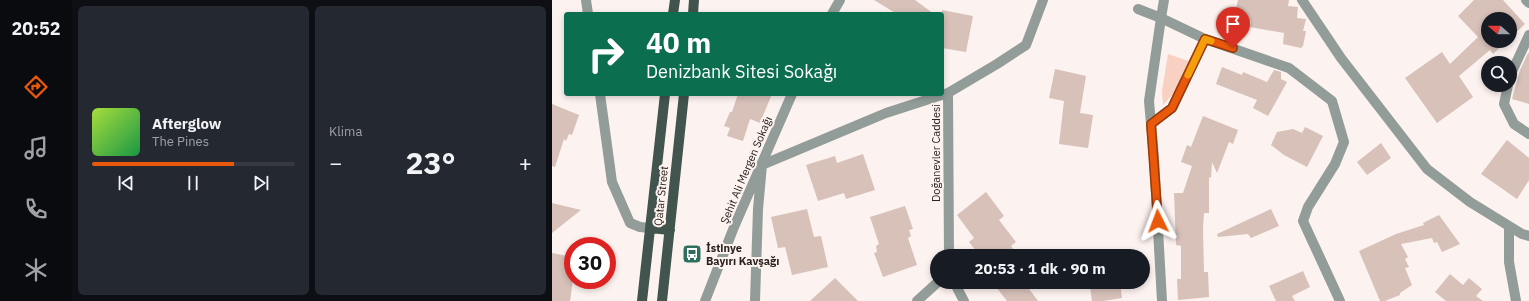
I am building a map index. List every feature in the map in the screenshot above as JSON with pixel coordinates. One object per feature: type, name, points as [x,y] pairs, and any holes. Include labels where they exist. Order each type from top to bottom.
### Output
[{"type":"main road","points":[[673,12],[675,0]]},
{"type":"main road","points":[[693,12],[694,0]]},
{"type":"main road","name":"Qatar Street","points":[[642,301],[665,96]]},
{"type":"main road","name":"Qatar Street","points":[[662,301],[684,96]]},
{"type":"main road","points":[[650,228],[670,230]]},
{"type":"street","points":[[586,0],[588,12]]},
{"type":"street","points":[[833,12],[840,0]]},
{"type":"street","name":"Doğanevler Caddesi","points":[[949,249],[948,93],[1026,45],[1043,0]]},
{"type":"street","points":[[1162,301],[1154,158],[1149,101],[1164,0]]},
{"type":"street","points":[[1302,0],[1342,58],[1427,169],[1470,202],[1522,234],[1529,236]]},
{"type":"street","points":[[1526,0],[1529,3]]},
{"type":"street","points":[[1138,9],[1205,39],[1289,68],[1332,101],[1344,142],[1335,164],[1308,207],[1303,221],[1340,301]]},
{"type":"street","points":[[1517,61],[1529,35]]},
{"type":"street","points":[[1151,124],[1172,108],[1205,39]]},
{"type":"street","points":[[1507,92],[1504,104],[1514,124],[1529,134]]},
{"type":"street","points":[[944,94],[948,93]]},
{"type":"street","points":[[600,96],[612,182],[630,223],[640,227],[650,228]]},
{"type":"street","name":"Şehit Ali Mergen Sokağı","points":[[704,301],[734,227],[791,96]]},
{"type":"street","points":[[755,301],[758,209],[762,165],[886,113],[939,96]]},
{"type":"street","points":[[1509,226],[1509,262],[1516,301]]},
{"type":"street","points":[[917,301],[930,289]]},
{"type":"street","points":[[958,289],[964,301]]},
{"type":"shaded area","points":[[1168,54],[1189,61],[1174,93],[1163,105],[1162,91]]},
{"type":"building","points":[[874,0],[915,0],[931,12],[894,12]]},
{"type":"building","points":[[1238,0],[1289,0],[1288,6],[1298,7],[1297,18],[1306,19],[1303,31],[1306,31],[1303,46],[1301,48],[1283,44],[1284,33],[1250,27],[1251,21],[1234,18]]},
{"type":"building","points":[[1474,0],[1503,0],[1514,12],[1481,12],[1481,48],[1499,48],[1493,54],[1490,50],[1481,56],[1459,76],[1473,97],[1437,123],[1405,78],[1442,52],[1450,64],[1478,37],[1458,16]]},
{"type":"building","points":[[942,10],[973,16],[966,52],[944,48],[944,12],[942,12]]},
{"type":"building","points":[[1517,15],[1525,24],[1517,31]]},
{"type":"building","points":[[1529,53],[1529,104],[1512,99],[1514,92],[1517,92],[1517,81],[1520,70]]},
{"type":"building","points":[[1222,67],[1242,75],[1243,72],[1267,82],[1274,70],[1281,72],[1281,79],[1287,82],[1268,116],[1253,108],[1257,100],[1216,84]]},
{"type":"building","points":[[1055,69],[1086,76],[1080,113],[1093,115],[1088,148],[1059,144],[1064,101],[1049,98]]},
{"type":"building","points":[[737,96],[771,96],[760,123],[750,119],[743,141],[727,136],[730,128],[724,126],[730,112],[732,112]]},
{"type":"building","points":[[552,104],[579,115],[572,135],[569,134],[566,141],[564,139],[555,167],[552,166]]},
{"type":"building","points":[[1203,116],[1238,130],[1233,144],[1229,142],[1217,173],[1212,162],[1211,178],[1209,177],[1209,213],[1204,213],[1203,228],[1204,272],[1208,272],[1209,297],[1178,300],[1177,279],[1181,279],[1181,246],[1176,245],[1174,193],[1183,193],[1192,166],[1181,162],[1187,145],[1191,147]]},
{"type":"building","points":[[1305,127],[1323,136],[1307,167],[1284,155],[1271,145],[1277,132],[1293,129],[1302,133]]},
{"type":"building","points":[[1507,140],[1529,158],[1529,180],[1517,199],[1481,174]]},
{"type":"building","points":[[1381,143],[1391,158],[1367,175],[1357,162]]},
{"type":"building","points":[[863,154],[875,190],[846,199],[844,193],[818,201],[806,165],[835,156],[837,163]]},
{"type":"building","points":[[986,192],[1004,216],[999,220],[1016,242],[1011,246],[1013,249],[974,249],[969,242],[974,238],[957,215]]},
{"type":"building","points":[[552,203],[581,210],[552,233]]},
{"type":"building","points":[[905,206],[913,229],[909,230],[911,236],[908,238],[917,265],[883,277],[874,253],[877,252],[876,246],[879,244],[870,217]]},
{"type":"building","points":[[807,209],[814,237],[821,236],[828,267],[792,275],[785,247],[778,248],[771,217]]},
{"type":"building","points":[[1271,209],[1279,226],[1251,238],[1248,234],[1218,237],[1217,234]]},
{"type":"building","points":[[1439,215],[1460,244],[1442,252],[1437,242],[1434,243],[1432,238],[1401,244],[1408,257],[1405,259],[1409,267],[1405,268],[1412,285],[1400,293],[1400,295],[1385,301],[1380,301],[1359,251],[1396,234],[1424,225],[1423,223]]},
{"type":"building","points":[[552,253],[564,255],[564,289],[572,289],[570,301],[552,301]]},
{"type":"building","points":[[1303,271],[1310,287],[1292,296],[1295,301],[1276,301],[1269,286]]},
{"type":"building","points":[[1450,274],[1463,285],[1469,278],[1482,289],[1476,296],[1483,301],[1446,301],[1435,292]]},
{"type":"building","points":[[835,278],[858,301],[810,301]]},
{"type":"building","points":[[998,289],[1029,289],[1038,301],[1007,301]]},
{"type":"building","points":[[1090,289],[1121,289],[1122,298],[1092,301]]},
{"type":"slow traffic","points":[[1188,75],[1205,39],[1211,41]]},
{"type":"place","name":"İstinye Bayırı Kavşağı","points":[[692,254]]},
{"type":"route","points":[[1158,221],[1151,124],[1172,108],[1205,39],[1233,48]]}]
